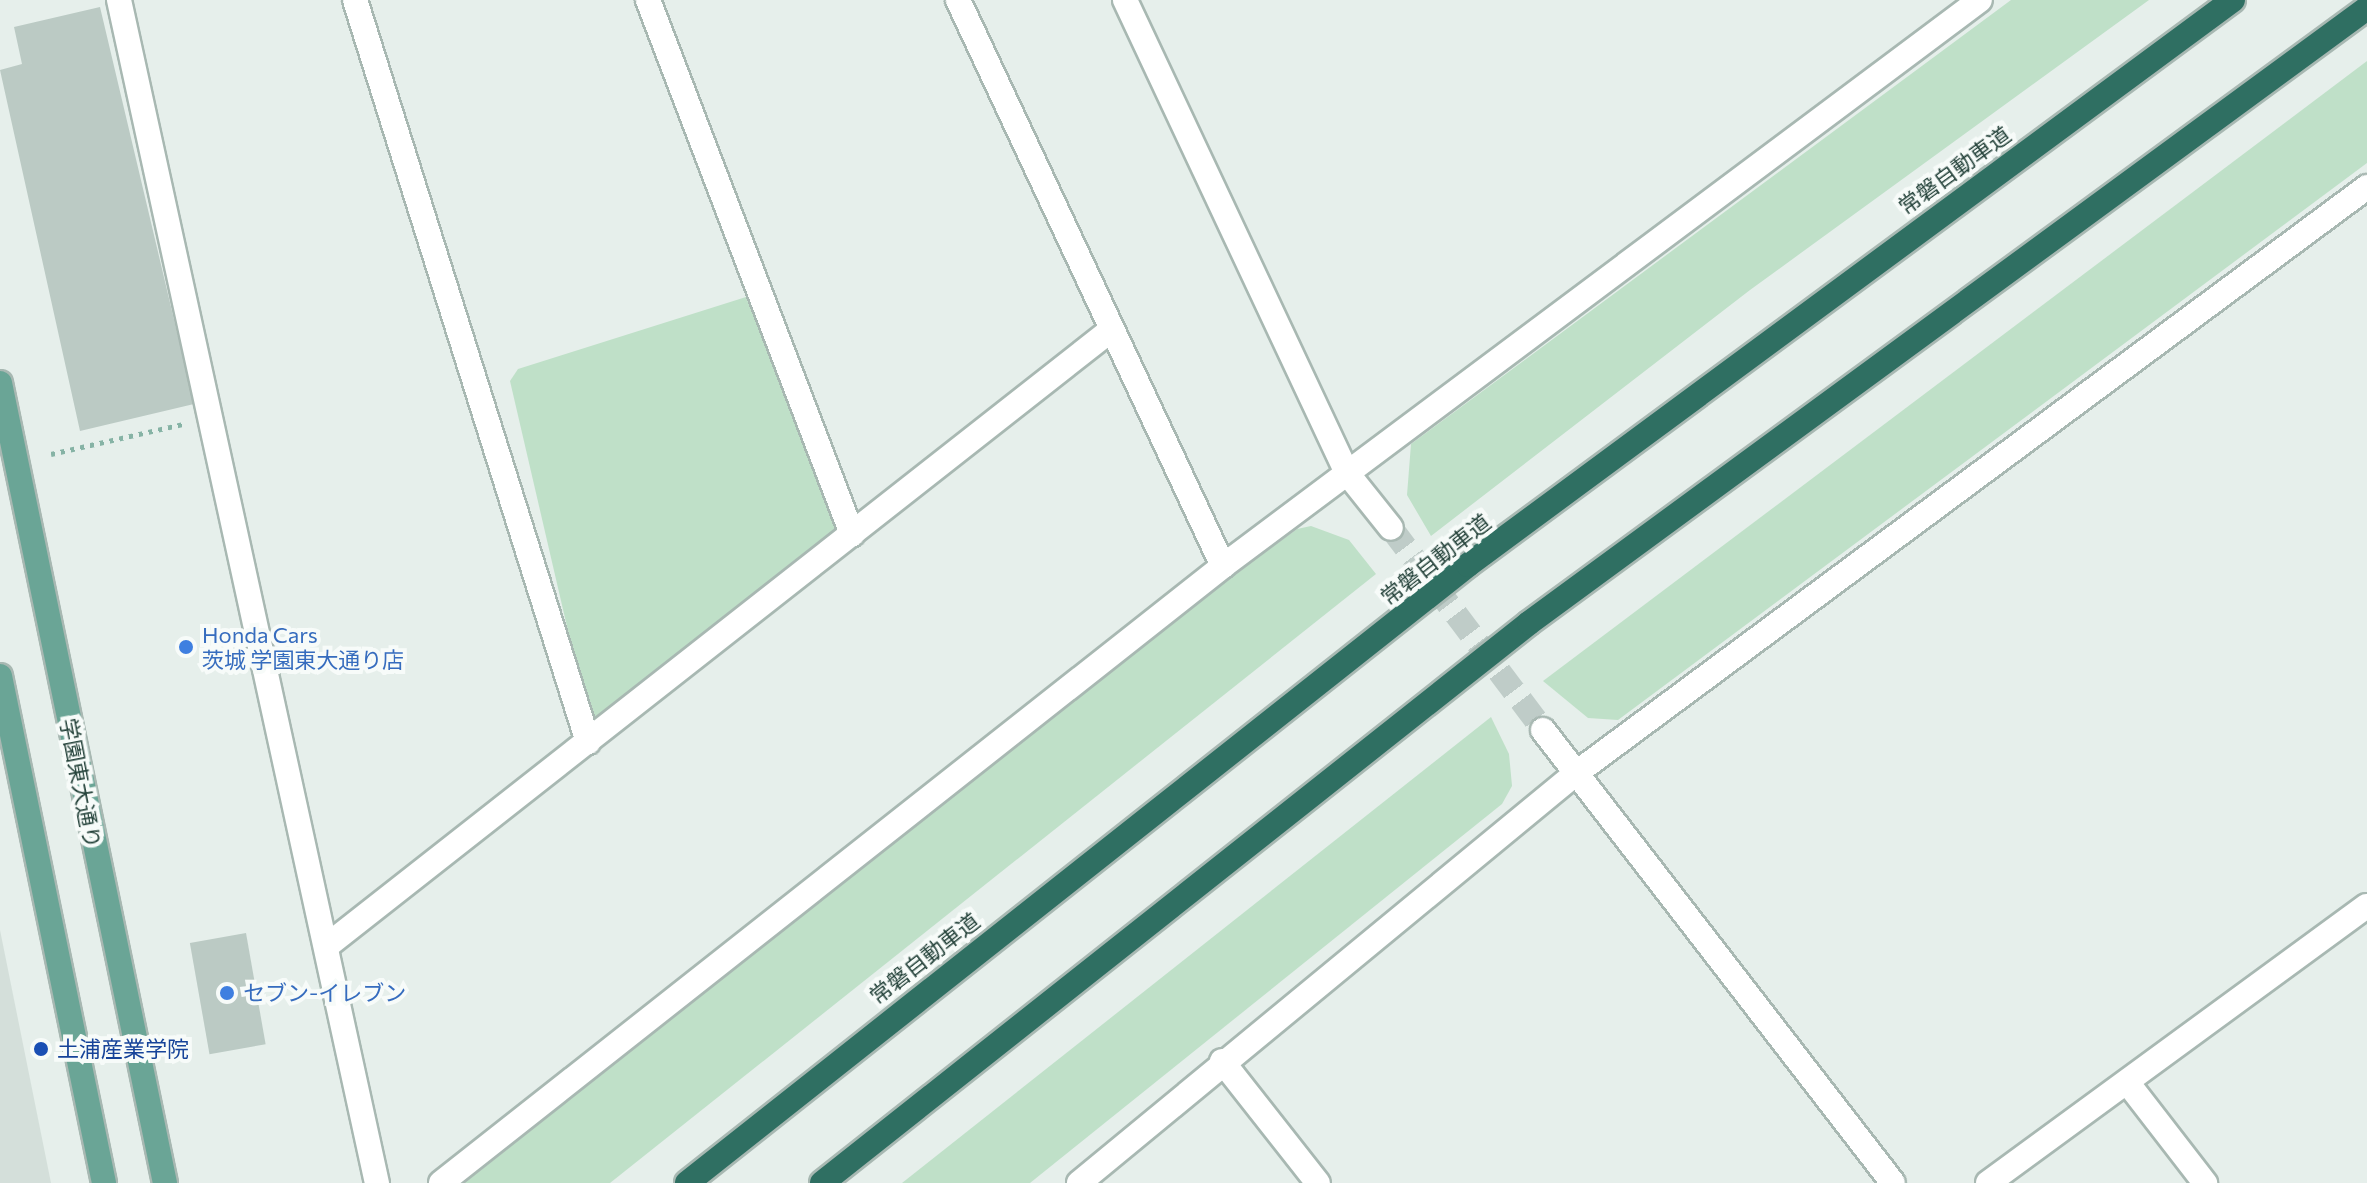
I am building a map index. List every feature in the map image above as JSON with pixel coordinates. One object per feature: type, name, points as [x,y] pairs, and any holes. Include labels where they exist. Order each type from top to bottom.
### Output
[{"type":"highway","name":"常磐自動車道","points":[[687,1183],[1468,565],[2233,0]]},
{"type":"highway","points":[[822,1183],[1529,623],[2367,8]]},
{"type":"main road","name":"学園東大通り","points":[[0,383],[165,1183]]},
{"type":"main road","points":[[0,676],[104,1183]]},
{"type":"street","points":[[119,0],[215,416],[377,1183]]},
{"type":"street","points":[[355,0],[588,742]]},
{"type":"street","points":[[648,0],[852,534]]},
{"type":"street","points":[[958,0],[1223,566]]},
{"type":"street","points":[[1125,0],[1347,473],[1391,528]]},
{"type":"street","points":[[441,1183],[1223,566],[1980,0]]},
{"type":"street","points":[[1079,1183],[1222,1061],[1575,774],[2367,187]]},
{"type":"street","points":[[328,945],[1111,330]]},
{"type":"street","points":[[1543,730],[1893,1183]]},
{"type":"street","points":[[1988,1183],[2367,906]]},
{"type":"street","points":[[1222,1061],[1318,1183]]},
{"type":"street","points":[[2127,1082],[2205,1183]]},
{"type":"path","points":[[51,454],[215,416]]},
{"type":"shaded area","points":[[0,930],[51,1183],[0,1183]]},
{"type":"green space","points":[[2011,0],[2149,0],[1750,290],[1431,536],[1407,495],[1411,444]]},
{"type":"green space","points":[[2367,61],[2367,163],[1618,720],[1588,718],[1543,681]]},
{"type":"green space","points":[[746,297],[840,530],[591,730],[510,381],[518,369]]},
{"type":"green space","points":[[1311,526],[1349,540],[1376,574],[610,1183],[464,1183],[1228,579],[1297,529]]},
{"type":"green space","points":[[1491,717],[1509,754],[1512,786],[1502,804],[1030,1183],[902,1183]]},
{"type":"building","points":[[100,7],[194,404],[80,431],[0,70],[22,64],[14,27]]},
{"type":"building","name":"セブン-イレブン","points":[[246,933],[266,1044],[209,1054],[190,943]]},
{"type":"tunnel","points":[[1391,528],[1543,730]]},
{"type":"place","name":"Honda Cars 茨城 学園東大通り店","points":[[186,647]]},
{"type":"place","name":"セブン-イレブン","points":[[227,993]]},
{"type":"place","name":"土浦産業学院","points":[[41,1049]]}]
